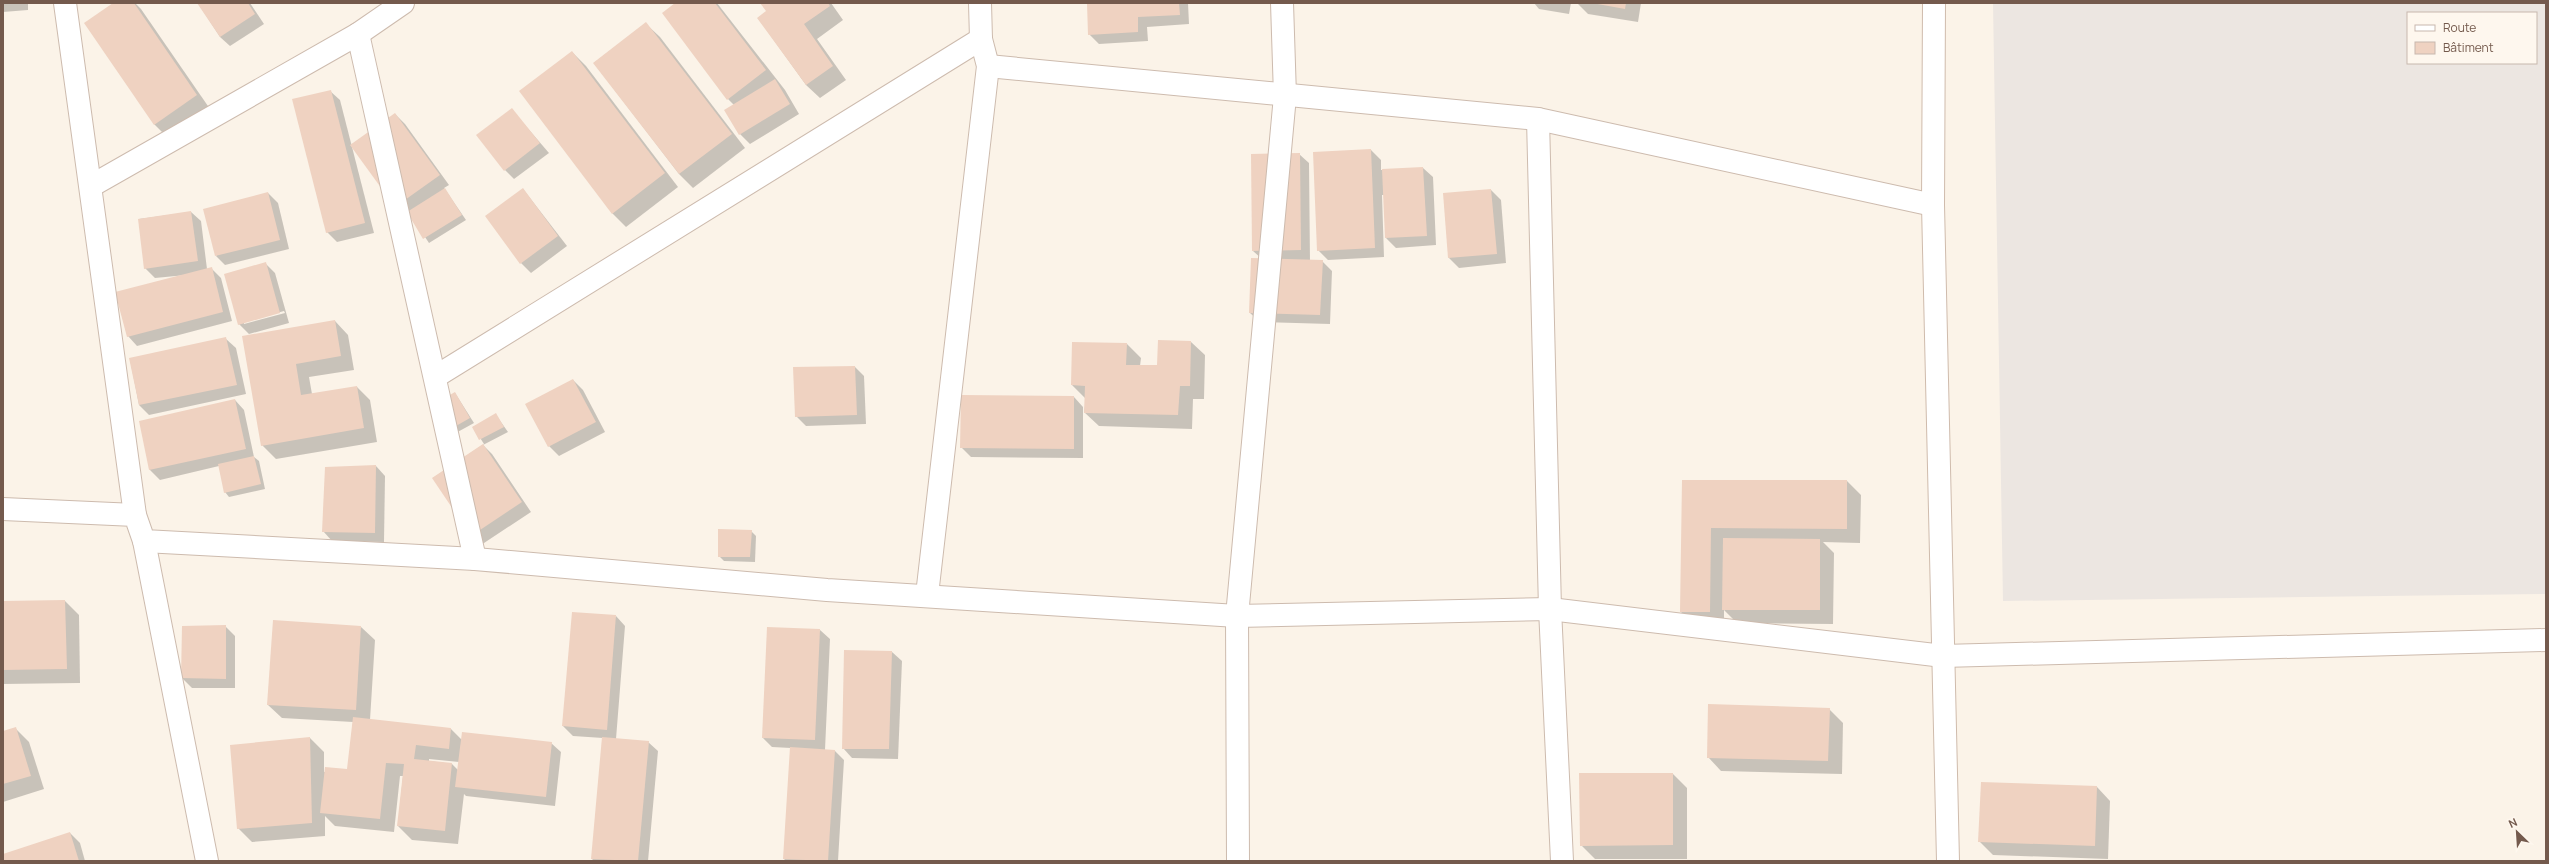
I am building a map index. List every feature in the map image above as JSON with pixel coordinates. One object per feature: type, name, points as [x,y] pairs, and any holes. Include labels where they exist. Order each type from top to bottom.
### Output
[{"type":"street","points":[[65,3],[135,515],[144,541],[208,861]]},
{"type":"street","points":[[91,186],[358,34],[403,3]]},
{"type":"street","points":[[927,595],[988,66],[981,39],[980,3]]},
{"type":"street","points":[[1238,861],[1237,616],[1285,96],[1282,3]]},
{"type":"street","points":[[1934,3],[1933,205],[1948,861]]},
{"type":"street","points":[[358,34],[475,559]]},
{"type":"street","points":[[435,378],[981,39]]},
{"type":"street","points":[[988,66],[1285,96],[1538,119],[1933,205]]},
{"type":"street","points":[[1538,119],[1550,609],[1562,861]]},
{"type":"street","points":[[3,510],[135,515]]},
{"type":"street","points":[[144,541],[475,559],[827,590],[927,595],[1237,616],[1550,609],[1943,656],[2546,640]]},
{"type":"shaded area","points":[[1993,3],[2546,3],[2546,594],[2003,601]]},
{"type":"building","points":[[113,3],[134,3],[197,95],[154,125],[84,23]]},
{"type":"building","points":[[197,3],[248,3],[255,14],[220,37]]},
{"type":"building","points":[[675,3],[715,3],[766,70],[727,100],[662,13]]},
{"type":"building","points":[[760,3],[828,3],[830,6],[804,24],[833,66],[806,85],[757,18],[766,11]]},
{"type":"building","points":[[1087,3],[1179,3],[1180,15],[1138,17],[1138,32],[1088,35]]},
{"type":"building","points":[[1592,3],[1626,3],[1625,9]]},
{"type":"building","points":[[646,22],[732,134],[679,174],[593,63]]},
{"type":"building","points":[[572,51],[665,173],[612,214],[519,91]]},
{"type":"building","points":[[775,79],[790,104],[739,135],[724,110]]},
{"type":"building","points":[[331,90],[365,223],[326,233],[292,99]]},
{"type":"building","points":[[512,108],[540,143],[504,171],[476,135]]},
{"type":"building","points":[[395,113],[440,175],[395,207],[350,145]]},
{"type":"building","points":[[1371,149],[1375,248],[1317,251],[1313,152]]},
{"type":"building","points":[[1300,153],[1301,250],[1252,251],[1251,154]]},
{"type":"building","points":[[1423,167],[1427,236],[1385,238],[1382,169]]},
{"type":"building","points":[[445,188],[462,215],[423,239],[407,212]]},
{"type":"building","points":[[523,188],[558,236],[520,264],[485,216]]},
{"type":"building","points":[[1491,189],[1497,254],[1448,258],[1443,193]]},
{"type":"building","points":[[268,192],[280,240],[215,256],[203,209]]},
{"type":"building","points":[[191,211],[198,261],[144,269],[138,219]]},
{"type":"building","points":[[1251,258],[1323,260],[1320,315],[1249,313]]},
{"type":"building","points":[[266,262],[280,313],[238,325],[224,274]]},
{"type":"building","points":[[212,267],[223,312],[127,337],[115,292]]},
{"type":"building","points":[[335,320],[341,356],[296,364],[301,395],[357,386],[364,428],[261,446],[242,336]]},
{"type":"building","points":[[226,337],[237,385],[139,405],[129,358]]},
{"type":"building","points":[[1158,340],[1191,341],[1190,386],[1180,386],[1178,415],[1084,413],[1085,386],[1071,385],[1072,342],[1127,343],[1126,365],[1157,365]]},
{"type":"building","points":[[855,366],[857,415],[795,417],[793,367]]},
{"type":"building","points":[[573,379],[596,422],[548,447],[525,404]]},
{"type":"building","points":[[455,392],[470,418],[449,430],[434,404]]},
{"type":"building","points":[[961,395],[1074,396],[1074,449],[960,448]]},
{"type":"building","points":[[235,399],[246,449],[149,470],[139,421]]},
{"type":"building","points":[[496,413],[504,427],[479,440],[472,427]]},
{"type":"building","points":[[483,444],[522,502],[471,536],[432,478]]},
{"type":"building","points":[[254,456],[261,484],[224,493],[218,464]]},
{"type":"building","points":[[376,465],[375,533],[322,532],[325,467]]},
{"type":"building","points":[[1682,480],[1847,480],[1847,529],[1711,528],[1710,612],[1680,612]]},
{"type":"building","points":[[718,529],[752,530],[750,557],[718,557]]},
{"type":"building","points":[[1723,538],[1820,539],[1820,610],[1722,610]]},
{"type":"building","points":[[65,600],[67,669],[3,670],[3,601]]},
{"type":"building","points":[[572,612],[616,615],[607,730],[562,726]]},
{"type":"building","points":[[273,620],[361,626],[356,710],[267,705]]},
{"type":"building","points":[[226,625],[226,679],[181,678],[182,626]]},
{"type":"building","points":[[767,627],[820,629],[815,740],[762,738]]},
{"type":"building","points":[[844,650],[892,651],[889,749],[842,749]]},
{"type":"building","points":[[1708,704],[1830,708],[1828,761],[1707,758]]},
{"type":"building","points":[[353,717],[451,728],[449,749],[416,745],[414,759],[452,763],[445,831],[397,826],[404,764],[386,763],[380,819],[320,813],[325,767],[347,769]]},
{"type":"building","points":[[16,727],[31,776],[3,784],[3,731]]},
{"type":"building","points":[[462,732],[552,742],[546,797],[455,787]]},
{"type":"building","points":[[310,737],[312,823],[237,829],[230,745]]},
{"type":"building","points":[[602,737],[649,741],[638,861],[591,859]]},
{"type":"building","points":[[790,747],[835,750],[828,861],[783,859]]},
{"type":"building","points":[[1579,773],[1673,773],[1673,845],[1580,846]]},
{"type":"building","points":[[1981,782],[2097,786],[2095,846],[1978,842]]},
{"type":"building","points":[[70,832],[79,861],[3,861],[3,854]]}]
